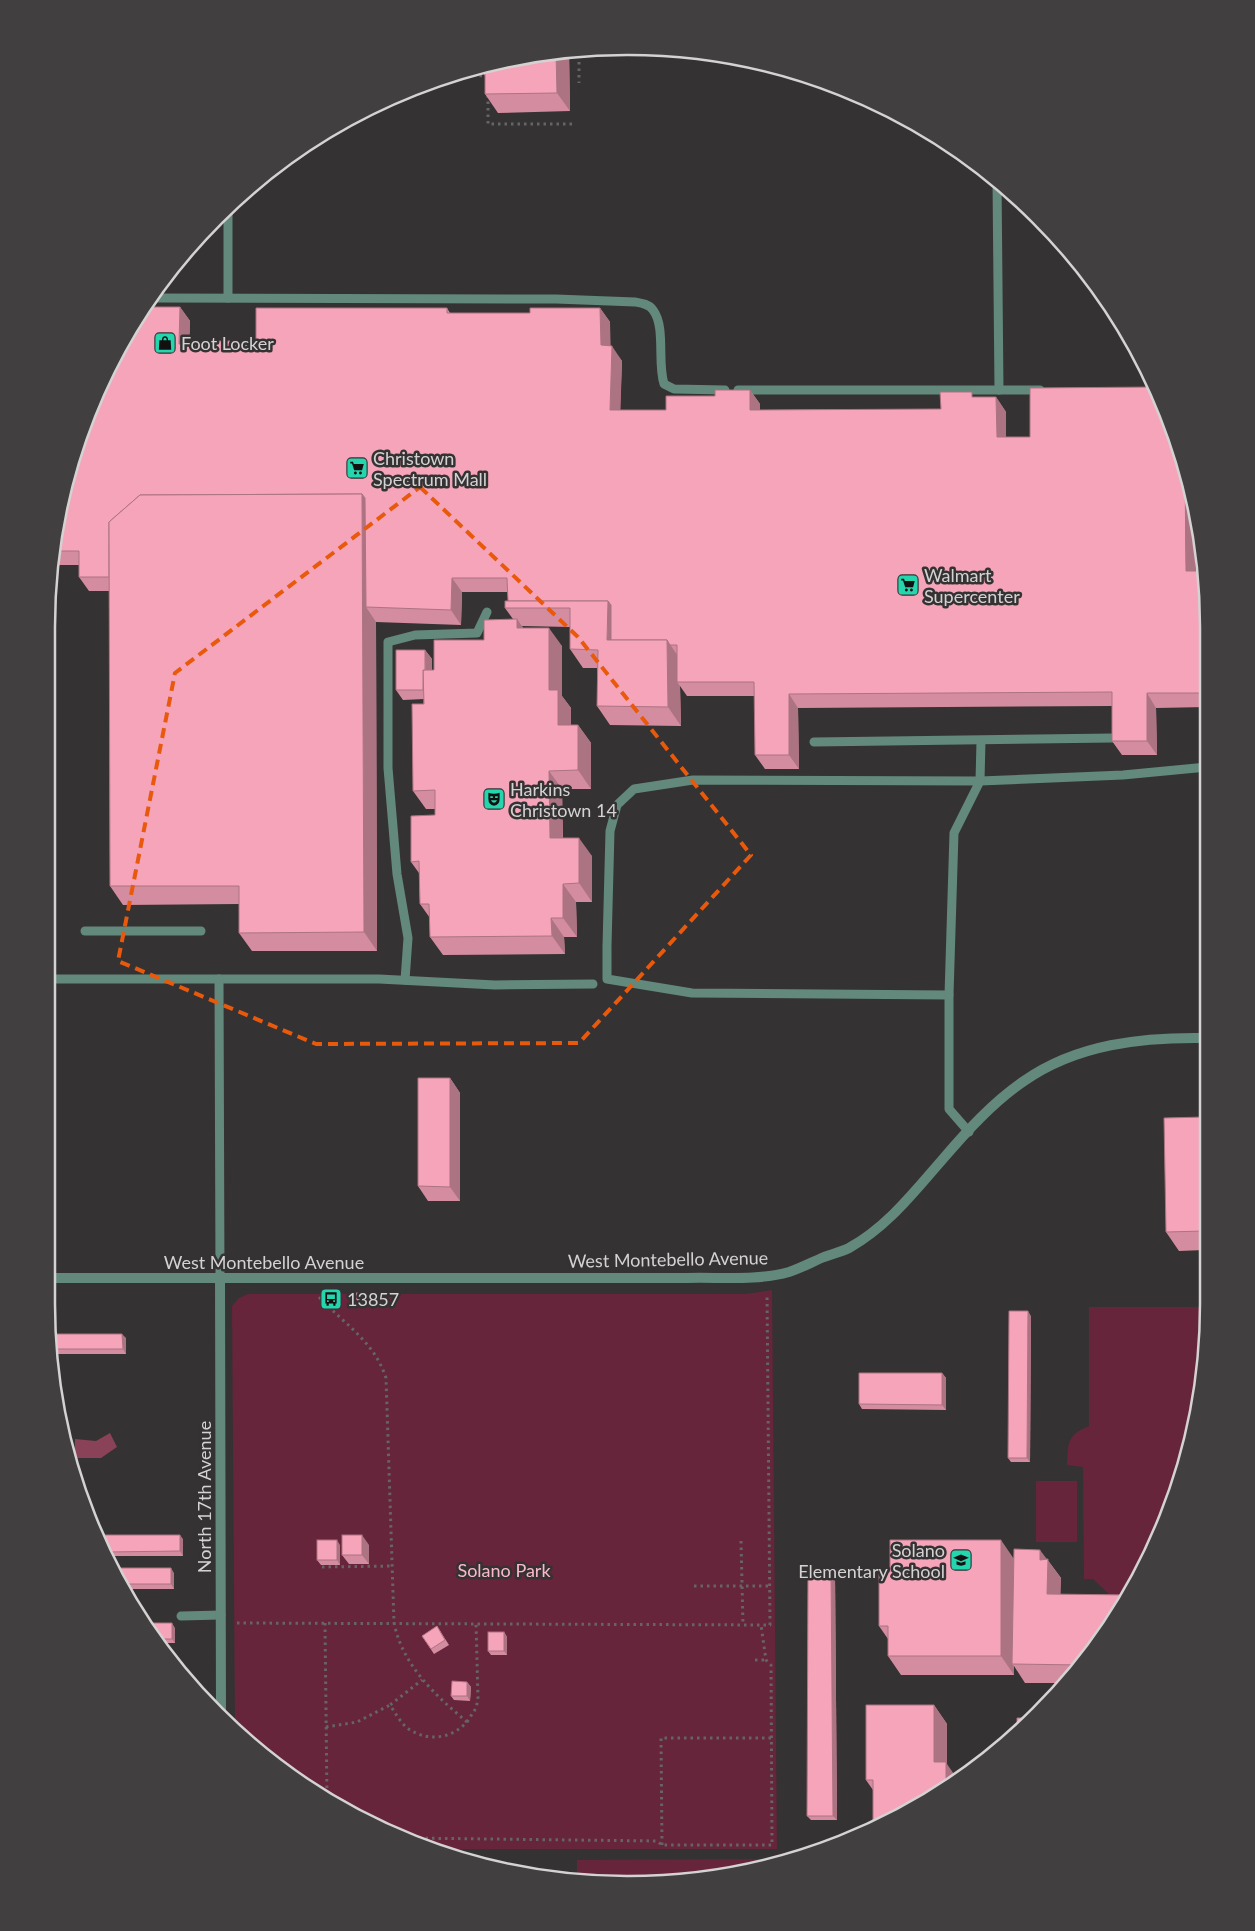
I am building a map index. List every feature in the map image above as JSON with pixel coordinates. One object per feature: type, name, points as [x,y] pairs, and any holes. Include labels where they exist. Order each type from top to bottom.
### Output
[{"type":"street","name":"West Montebello Avenue","points":[[55,1278],[687,1278],[754,1277],[788,1272],[847,1249],[866,1237],[898,1210],[968,1132],[1006,1094],[1025,1080],[1066,1058],[1094,1048],[1166,1038],[1200,1038]]},
{"type":"street","name":"North 17th Avenue","points":[[220,1278],[221,1706]]},
{"type":"lane","points":[[998,191],[999,390]]},
{"type":"lane","points":[[228,218],[228,298]]},
{"type":"lane","points":[[159,298],[556,299],[635,302],[644,304],[652,309],[658,321],[661,374],[664,384],[674,389],[1053,390]]},
{"type":"lane","points":[[405,980],[408,938],[397,874],[388,768],[388,642],[415,635],[477,633],[487,612]]},
{"type":"lane","points":[[814,742],[1113,738]]},
{"type":"lane","points":[[968,1132],[949,1109],[949,995],[954,833],[980,781],[981,741]]},
{"type":"lane","points":[[949,995],[692,993],[607,979],[606,946],[610,831],[617,805],[634,789],[693,780],[980,781],[1123,775],[1200,768]]},
{"type":"lane","points":[[85,930],[201,931]]},
{"type":"lane","points":[[55,979],[405,980],[495,985],[593,984]]},
{"type":"lane","points":[[219,979],[220,1278]]},
{"type":"lane","points":[[180,1616],[221,1615]]},
{"type":"path","points":[[579,57],[579,83]]},
{"type":"path","points":[[488,73],[488,124],[574,124]]},
{"type":"path","points":[[477,76],[489,76]]},
{"type":"path","points":[[237,1623],[770,1625],[767,1294]]},
{"type":"path","points":[[319,1297],[362,1337],[375,1353],[386,1378],[394,1623],[397,1638],[422,1680],[438,1697],[467,1722]]},
{"type":"path","points":[[741,1541],[743,1625]]},
{"type":"path","points":[[322,1567],[392,1566]]},
{"type":"path","points":[[694,1586],[770,1586]]},
{"type":"path","points":[[325,1623],[327,1791]]},
{"type":"path","points":[[390,1705],[404,1725],[410,1730],[426,1736],[449,1736],[457,1732],[467,1722],[476,1708],[478,1699],[476,1623]]},
{"type":"path","points":[[424,1838],[656,1841],[662,1845],[772,1845],[771,1665],[766,1660],[761,1625]]},
{"type":"path","points":[[755,1660],[766,1660]]},
{"type":"path","points":[[326,1727],[357,1722],[390,1705],[422,1680]]},
{"type":"path","points":[[662,1845],[661,1738],[772,1738]]},
{"type":"highlighted area","points":[[420,487],[578,637],[751,855],[579,1043],[316,1044],[118,961],[175,673]]},
{"type":"green space","name":"Solano Park","points":[[772,1290],[777,1849],[454,1849],[374,1817],[341,1799],[309,1780],[279,1758],[235,1719],[232,1306],[239,1298],[248,1294],[746,1294]]},
{"type":"green space","points":[[1089,1307],[1200,1307],[1199,1341],[1189,1415],[1170,1488],[1141,1557],[1116,1601],[1093,1579],[1084,1579],[1083,1467],[1067,1465],[1070,1441],[1076,1433],[1089,1426]]},
{"type":"green space","points":[[1036,1481],[1077,1481],[1077,1542],[1036,1542]]},
{"type":"green space","points":[[764,1859],[702,1871],[628,1876],[577,1874],[577,1860]]},
{"type":"shaded area","points":[[110,1433],[117,1447],[101,1458],[77,1458],[75,1439],[96,1441]]},
{"type":"building","points":[[556,60],[557,93],[485,94],[485,74]]},
{"type":"building","points":[[152,307],[180,307],[179,344],[207,344],[207,341],[230,341],[230,344],[256,345],[256,308],[447,308],[447,313],[530,313],[530,308],[600,308],[601,345],[612,346],[610,410],[666,410],[666,396],[715,396],[715,390],[750,390],[750,410],[941,409],[940,392],[972,392],[972,397],[996,397],[997,437],[1030,437],[1030,388],[1147,387],[1170,443],[1185,501],[1186,571],[1197,571],[1199,590],[1200,693],[1147,693],[1147,741],[1112,741],[1112,692],[789,694],[789,755],[755,755],[754,682],[677,682],[677,645],[670,645],[667,640],[611,640],[611,605],[608,601],[508,601],[507,578],[452,578],[451,610],[366,607],[365,498],[362,494],[140,495],[109,522],[109,577],[79,577],[79,551],[60,551],[66,516],[85,443],[114,374]]},
{"type":"building","points":[[362,494],[364,932],[239,933],[239,886],[110,886],[109,522],[140,495]]},
{"type":"building","points":[[505,601],[608,601],[607,640],[667,640],[668,707],[597,706],[598,650],[570,649],[570,608],[505,608]]},
{"type":"building","name":"Harkins Christown 14","points":[[517,619],[517,628],[549,628],[549,690],[558,690],[558,725],[578,725],[578,770],[549,771],[550,838],[579,838],[579,883],[563,884],[563,918],[551,918],[552,936],[430,937],[429,904],[420,904],[419,861],[411,862],[411,816],[435,815],[435,790],[413,791],[412,704],[424,704],[423,670],[434,670],[434,640],[484,640],[484,620]]},
{"type":"building","points":[[396,650],[425,650],[423,690],[396,690]]},
{"type":"building","points":[[418,1078],[450,1078],[450,1187],[418,1186]]},
{"type":"building","points":[[1200,1117],[1200,1231],[1166,1232],[1164,1118]]},
{"type":"building","points":[[355,1293],[366,1293],[366,1297],[355,1297]]},
{"type":"building","points":[[1009,1311],[1028,1311],[1027,1458],[1008,1458]]},
{"type":"building","points":[[56,1334],[122,1334],[123,1349],[57,1349]]},
{"type":"building","points":[[859,1373],[942,1373],[942,1405],[859,1404]]},
{"type":"building","points":[[105,1535],[180,1535],[180,1551],[112,1552]]},
{"type":"building","points":[[342,1535],[362,1535],[362,1555],[342,1555]]},
{"type":"building","points":[[317,1540],[337,1540],[337,1560],[317,1560]]},
{"type":"building","points":[[890,1540],[1001,1540],[1001,1656],[888,1656],[888,1626],[879,1626],[879,1572],[890,1572]]},
{"type":"building","points":[[1014,1549],[1040,1550],[1040,1560],[1048,1559],[1047,1594],[1120,1595],[1104,1622],[1071,1665],[1012,1664]]},
{"type":"building","points":[[120,1568],[171,1568],[171,1584],[129,1584]]},
{"type":"building","points":[[831,1570],[833,1816],[807,1816],[808,1571]]},
{"type":"building","points":[[152,1623],[172,1623],[172,1639],[163,1639]]},
{"type":"building","points":[[437,1626],[445,1640],[431,1649],[422,1636]]},
{"type":"building","points":[[488,1632],[504,1632],[504,1651],[488,1651]]},
{"type":"building","points":[[452,1681],[467,1682],[467,1696],[451,1696]]},
{"type":"building","points":[[866,1705],[934,1705],[934,1762],[946,1762],[946,1780],[873,1821],[873,1780],[866,1780]]},
{"type":"place","name":"Foot Locker","points":[[165,343]]},
{"type":"place","name":"Christown Spectrum Mall","points":[[357,468]]},
{"type":"place","name":"Walmart Supercenter","points":[[908,585]]},
{"type":"place","name":"Harkins Christown 14","points":[[494,799]]},
{"type":"place","name":"13857","points":[[331,1299]]},
{"type":"place","name":"Solano Elementary School","points":[[961,1560]]}]
